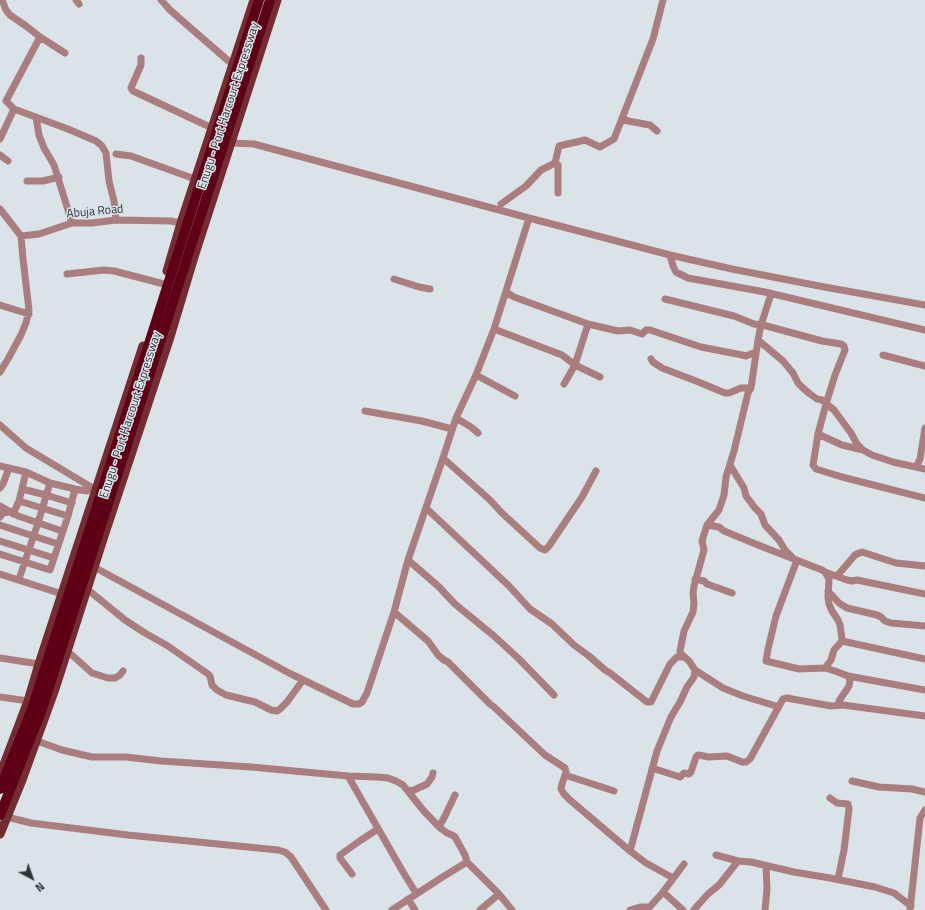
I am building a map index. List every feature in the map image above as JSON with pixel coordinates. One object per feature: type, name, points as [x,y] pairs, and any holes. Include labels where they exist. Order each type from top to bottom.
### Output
[{"type":"highway","name":"Enugu - Port Harcourt Expressway","points":[[0,789],[32,709],[259,0]]},
{"type":"highway","name":"Enugu - Port Harcourt Expressway","points":[[3,816],[44,702],[270,0]]},
{"type":"main road","name":"Enugu - Port Harcourt Expressway","points":[[0,775],[4,756],[28,701],[94,488],[164,284],[181,223],[254,0]]},
{"type":"main road","name":"Enugu - Port Harcourt Expressway","points":[[0,834],[3,816],[22,780],[55,689],[168,344],[194,257],[277,0]]},
{"type":"street","points":[[161,0],[170,10],[232,64]]},
{"type":"street","points":[[558,193],[558,165],[556,163],[559,146],[585,140],[600,147],[614,139],[653,39],[663,0]]},
{"type":"street","points":[[0,15],[3,3]]},
{"type":"street","points":[[3,3],[10,15],[40,37],[65,52]]},
{"type":"street","points":[[40,37],[6,101],[14,109],[54,123],[96,141],[102,146],[106,153],[116,220]]},
{"type":"street","points":[[141,58],[141,65],[131,88],[133,91],[212,128]]},
{"type":"street","points":[[0,139],[14,109]]},
{"type":"street","points":[[36,117],[39,135],[59,177],[72,223]]},
{"type":"street","points":[[622,118],[628,121],[650,125],[657,131]]},
{"type":"street","points":[[231,143],[254,144],[529,218],[732,269],[925,305]]},
{"type":"street","points":[[116,154],[131,156],[195,179]]},
{"type":"street","points":[[0,155],[8,161]]},
{"type":"street","points":[[501,204],[526,186],[541,170],[556,163]]},
{"type":"street","points":[[27,181],[43,181],[59,177]]},
{"type":"street","points":[[0,209],[21,236],[29,310],[21,335],[0,372]]},
{"type":"street","points":[[94,567],[303,680],[353,704],[359,704],[362,702],[367,693],[394,612],[408,560],[452,429],[476,376],[494,329],[529,218]]},
{"type":"street","name":"Abuja Road","points":[[21,236],[39,234],[72,223],[92,223],[116,220],[171,221],[181,223]]},
{"type":"street","points":[[670,254],[672,266],[676,272],[688,278],[771,294],[925,330]]},
{"type":"street","points":[[67,274],[104,270],[114,271],[164,284]]},
{"type":"street","points":[[394,279],[430,289]]},
{"type":"street","points":[[506,292],[514,297],[588,324],[618,331],[630,330],[642,334],[646,330],[650,330],[701,347],[746,356],[756,352]]},
{"type":"street","points":[[426,508],[520,596],[530,609],[552,624],[574,645],[605,670],[647,702],[651,702],[670,664],[680,655],[684,631],[694,603],[693,593],[695,579],[704,550],[702,541],[707,524],[719,510],[724,495],[726,477],[750,388],[761,325],[771,294]]},
{"type":"street","points":[[665,299],[734,316],[750,323],[822,341],[841,344],[844,346],[845,350],[835,375],[818,434],[813,465],[816,468],[854,481],[925,498]]},
{"type":"street","points":[[0,306],[28,314]]},
{"type":"street","points":[[564,384],[575,365],[588,324]]},
{"type":"street","points":[[494,329],[562,354],[575,365],[600,377]]},
{"type":"street","points":[[758,340],[783,361],[804,389],[835,411],[857,444],[863,450]]},
{"type":"street","points":[[883,355],[925,366]]},
{"type":"street","points":[[651,359],[662,368],[725,393],[741,388],[750,388]]},
{"type":"street","points":[[476,376],[515,396]]},
{"type":"street","points":[[365,411],[422,421],[452,429]]},
{"type":"street","points":[[456,418],[478,433]]},
{"type":"street","points":[[0,425],[26,448],[94,488]]},
{"type":"street","points":[[916,467],[920,459],[925,428]]},
{"type":"street","points":[[818,434],[842,445],[863,450],[872,455],[893,462],[925,469]]},
{"type":"street","points":[[443,458],[490,500],[542,550],[545,550],[549,546],[582,497],[596,471]]},
{"type":"street","points":[[730,465],[744,488],[746,496],[761,514],[765,525],[779,540],[785,550],[797,560]]},
{"type":"street","points":[[0,466],[26,472],[50,483],[75,489],[86,491],[94,488]]},
{"type":"street","points":[[0,488],[9,468]]},
{"type":"street","points":[[12,513],[19,501],[26,472]]},
{"type":"street","points":[[19,579],[50,483]]},
{"type":"street","points":[[22,489],[46,494],[72,503]]},
{"type":"street","points":[[0,554],[48,570],[50,569],[68,516],[75,489]]},
{"type":"street","points":[[19,501],[68,516]]},
{"type":"street","points":[[0,506],[18,516],[62,531]]},
{"type":"street","points":[[0,517],[7,512],[12,513]]},
{"type":"street","points":[[707,524],[719,527],[724,531],[847,580],[857,580],[925,594]]},
{"type":"street","points":[[0,525],[58,544]]},
{"type":"street","points":[[0,541],[54,558]]},
{"type":"street","points":[[837,576],[855,555],[862,552],[896,563],[925,566]]},
{"type":"street","points":[[408,560],[438,586],[455,604],[518,658],[554,695]]},
{"type":"street","points":[[797,560],[776,616],[766,661],[799,669],[825,668],[836,670],[848,676],[925,690]]},
{"type":"street","points":[[825,572],[828,579],[828,597],[830,607],[840,625],[842,641],[834,650],[831,660],[825,668]]},
{"type":"street","points":[[0,574],[62,594]]},
{"type":"street","points":[[695,579],[704,581],[707,584],[732,593]]},
{"type":"street","points":[[87,589],[125,620],[168,646],[208,674],[212,685],[226,695],[255,702],[271,710],[277,710],[287,702],[303,680]]},
{"type":"street","points":[[828,591],[839,603],[847,608],[881,617],[885,621],[891,623],[925,626]]},
{"type":"street","points":[[394,612],[428,641],[438,655],[448,662],[490,704],[545,755],[565,768],[566,772],[561,789],[564,794],[630,851],[646,863],[673,878]]},
{"type":"street","points":[[842,641],[925,659]]},
{"type":"street","points":[[67,652],[92,673],[108,678],[115,678],[123,671]]},
{"type":"street","points":[[680,655],[696,670],[723,688],[778,708]]},
{"type":"street","points":[[0,658],[39,664]]},
{"type":"street","points":[[630,851],[657,751],[671,717],[694,677],[696,670]]},
{"type":"street","points":[[843,705],[839,702],[849,686],[850,680],[848,676]]},
{"type":"street","points":[[0,697],[28,701]]},
{"type":"street","points":[[652,768],[680,776],[689,774],[698,755],[710,757],[727,756],[742,762],[746,762],[750,759],[783,699],[787,698],[831,706],[843,705],[925,716]]},
{"type":"street","points":[[37,740],[62,750],[92,756],[126,757],[161,762],[251,767],[348,776],[388,778],[403,785],[439,827],[447,834],[455,837],[465,855],[467,862],[499,894],[512,910]]},
{"type":"street","points":[[408,791],[427,784],[433,773]]},
{"type":"street","points":[[348,776],[416,893]]},
{"type":"street","points":[[564,776],[614,791]]},
{"type":"street","points":[[852,781],[879,787],[912,789],[925,792]]},
{"type":"street","points":[[439,827],[455,795]]},
{"type":"street","points":[[830,798],[838,803],[848,804],[849,810],[844,850],[838,879]]},
{"type":"street","points":[[910,908],[920,818],[925,810]]},
{"type":"street","points":[[3,816],[31,823],[285,852],[296,864],[326,910]]},
{"type":"street","points":[[352,874],[340,858],[340,855],[378,829]]},
{"type":"street","points":[[716,855],[738,861],[875,887],[889,891],[898,896],[910,908]]},
{"type":"street","points":[[694,910],[708,894],[719,885],[738,861]]},
{"type":"street","points":[[392,910],[416,893],[467,862]]},
{"type":"street","points":[[630,910],[640,907],[648,909],[684,864]]},
{"type":"street","points":[[765,910],[767,888],[766,866]]},
{"type":"street","points":[[663,892],[683,910]]},
{"type":"street","points":[[480,910],[499,894]]},
{"type":"street","points":[[408,899],[415,910]]}]
